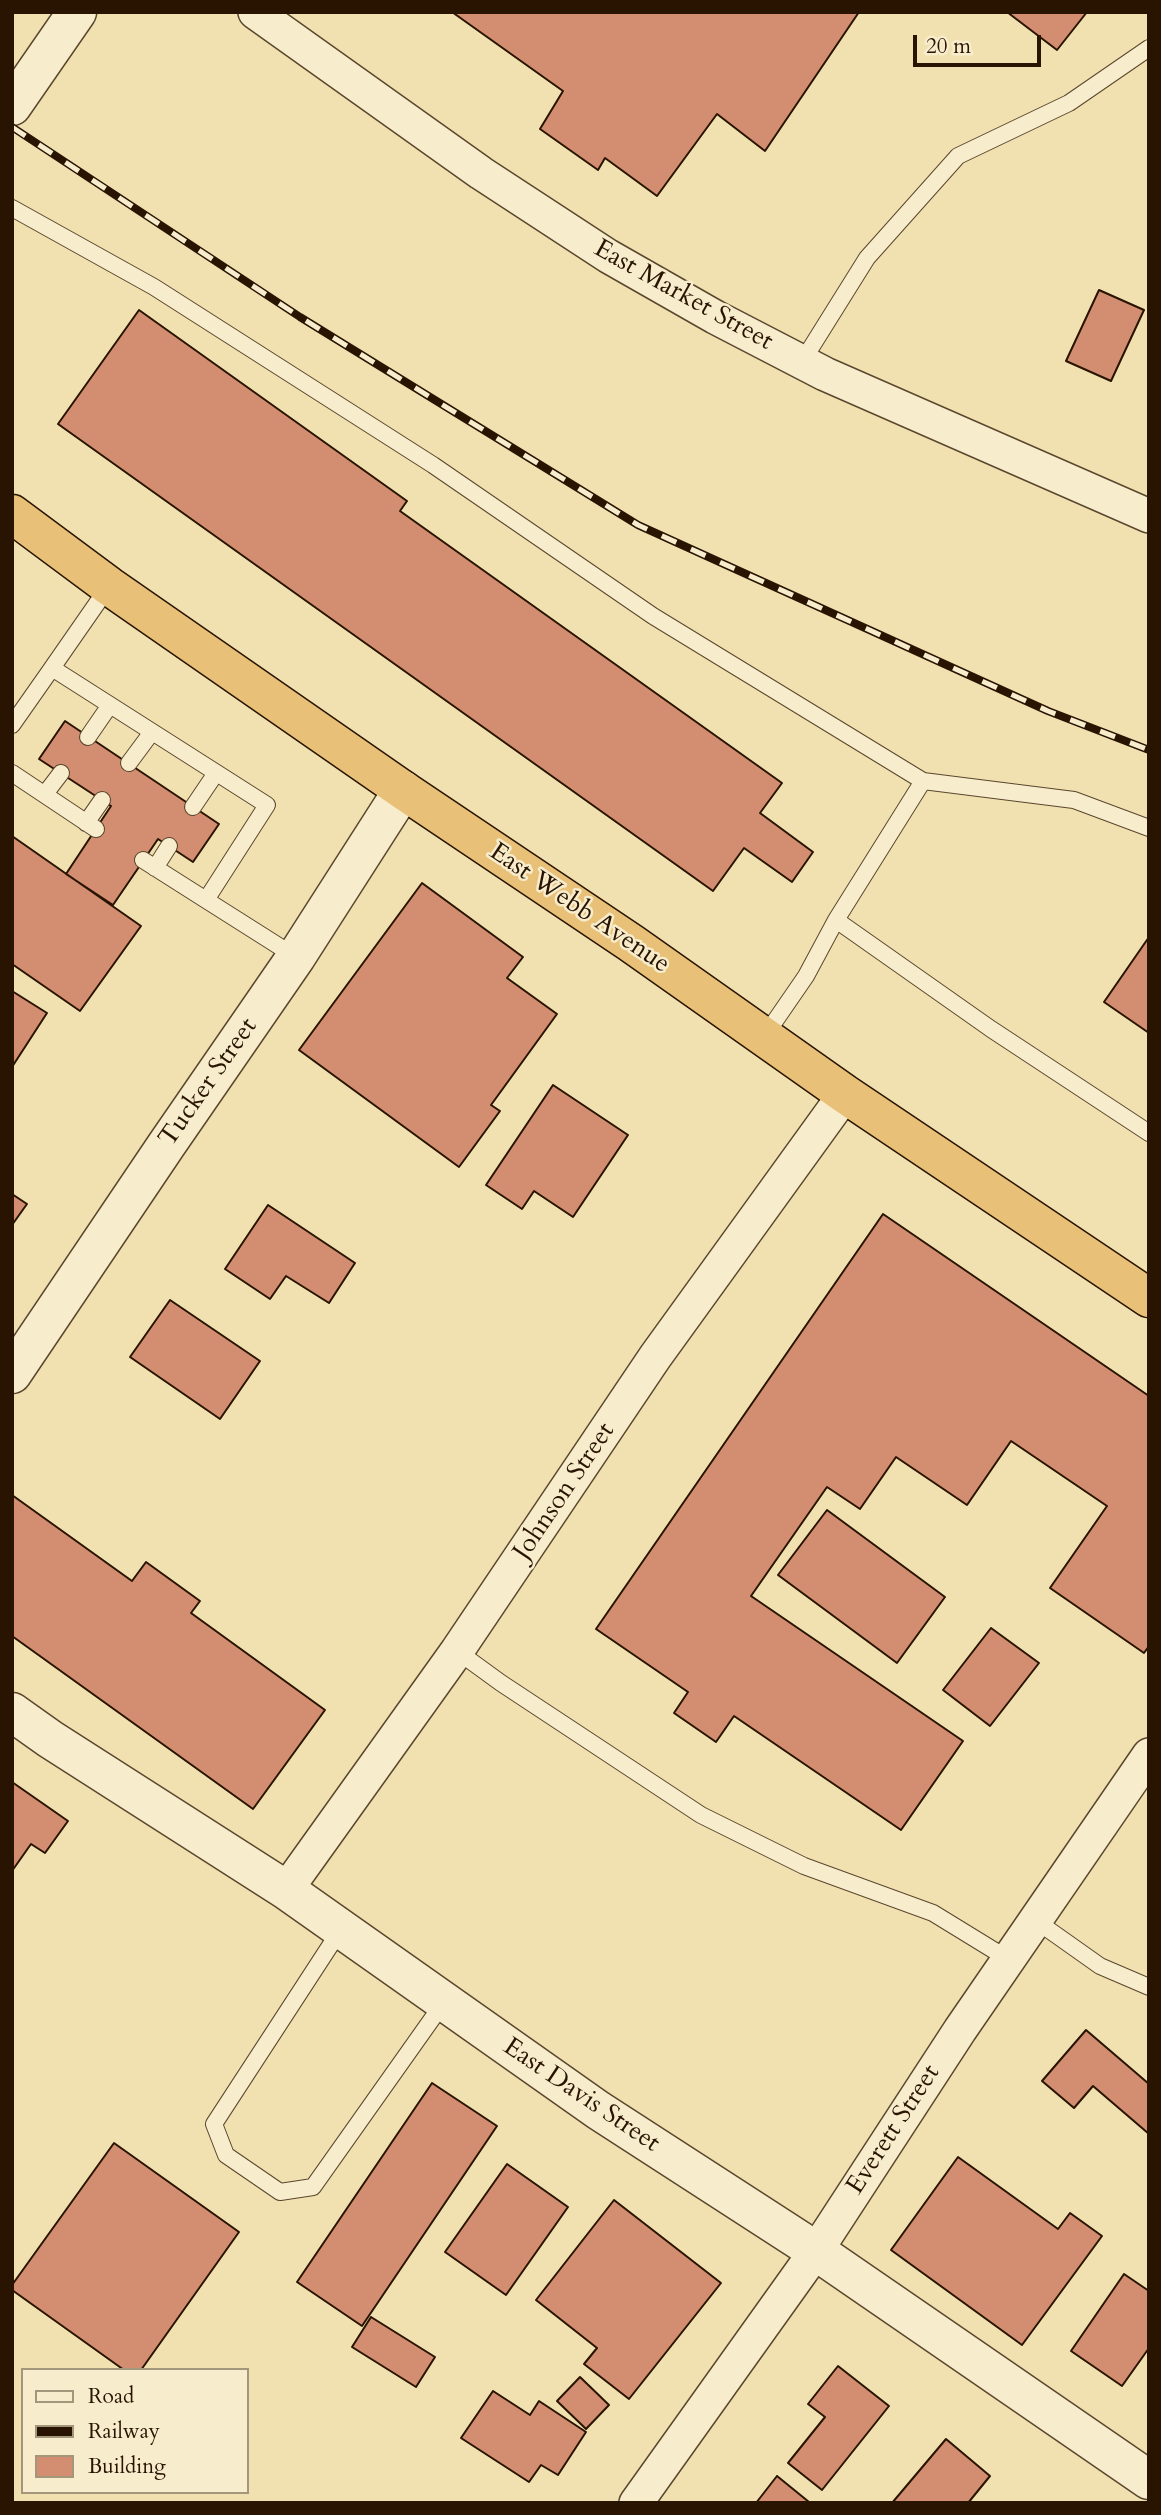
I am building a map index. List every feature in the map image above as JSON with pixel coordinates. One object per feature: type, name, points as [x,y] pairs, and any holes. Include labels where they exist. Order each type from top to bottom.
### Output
[{"type":"highway","name":"East Webb Avenue","points":[[12,514],[109,586],[403,790],[631,943],[845,1094],[1149,1298]]},
{"type":"street","points":[[12,106],[76,12]]},
{"type":"street","name":"East Market Street","points":[[254,12],[481,173],[608,256],[715,317],[802,362],[1149,516]]},
{"type":"street","name":"Tucker Street","points":[[12,1374],[296,957],[403,790]]},
{"type":"street","name":"Johnson Street","points":[[286,1890],[457,1651],[655,1357],[845,1094]]},
{"type":"street","name":"East Davis Street","points":[[12,1712],[286,1890],[598,2110],[816,2251],[1149,2480]]},
{"type":"street","name":"Everett Street","points":[[636,2503],[816,2251],[1008,1959],[1149,1755]]},
{"type":"lane","points":[[802,362],[867,258],[958,156],[1069,103],[1149,48]]},
{"type":"lane","points":[[12,208],[166,294],[433,465],[653,615],[923,781],[1074,800],[1149,828]]},
{"type":"lane","points":[[12,725],[109,586]]},
{"type":"lane","points":[[52,668],[267,805],[206,900]]},
{"type":"lane","points":[[88,737],[110,705]]},
{"type":"lane","points":[[129,763],[152,732]]},
{"type":"lane","points":[[12,773],[91,826],[102,800]]},
{"type":"lane","points":[[45,794],[61,773]]},
{"type":"lane","points":[[193,807],[216,773]]},
{"type":"lane","points":[[764,1037],[806,976],[836,920],[923,781]]},
{"type":"lane","points":[[169,846],[149,864],[296,957]]},
{"type":"lane","points":[[836,920],[991,1030],[1149,1133]]},
{"type":"lane","points":[[457,1651],[701,1815],[804,1866],[933,1913],[1008,1959]]},
{"type":"lane","points":[[1035,1920],[1100,1966],[1149,1987]]},
{"type":"lane","points":[[341,1929],[214,2124],[226,2155],[280,2192],[313,2187],[444,2002]]},
{"type":"building","points":[[452,12],[859,12],[765,151],[717,114],[657,196],[605,158],[598,170],[540,129],[563,91]]},
{"type":"building","points":[[1007,12],[1087,12],[1057,50]]},
{"type":"building","points":[[1099,290],[1144,310],[1111,381],[1066,361]]},
{"type":"building","points":[[139,310],[407,501],[400,511],[782,783],[760,813],[813,852],[792,882],[744,848],[713,891],[58,424]]},
{"type":"building","points":[[65,721],[219,824],[193,862],[158,839],[113,905],[66,874],[111,806],[39,759]]},
{"type":"building","points":[[12,836],[141,926],[80,1011],[12,964]]},
{"type":"building","points":[[422,883],[523,957],[507,978],[557,1014],[491,1105],[500,1111],[459,1167],[299,1050]]},
{"type":"building","points":[[1149,937],[1149,1033],[1104,1002]]},
{"type":"building","points":[[12,991],[47,1013],[12,1067]]},
{"type":"building","points":[[553,1085],[628,1135],[573,1217],[534,1191],[522,1209],[486,1185]]},
{"type":"building","points":[[12,1194],[27,1204],[12,1225]]},
{"type":"building","points":[[268,1205],[355,1263],[329,1303],[286,1276],[270,1299],[225,1269]]},
{"type":"building","points":[[883,1214],[1149,1396],[1149,1646],[1144,1653],[1050,1588],[1107,1506],[1011,1441],[967,1505],[896,1457],[860,1509],[827,1487],[751,1596],[963,1741],[901,1830],[734,1716],[716,1742],[674,1713],[688,1692],[596,1629]]},
{"type":"building","points":[[170,1300],[260,1361],[220,1419],[130,1357]]},
{"type":"building","points":[[12,1495],[132,1581],[146,1562],[200,1601],[191,1613],[325,1710],[253,1809],[12,1636]]},
{"type":"building","points":[[827,1510],[945,1597],[897,1663],[778,1575]]},
{"type":"building","points":[[991,1628],[1039,1663],[990,1726],[943,1690]]},
{"type":"building","points":[[12,1782],[68,1821],[45,1853],[31,1844],[12,1871]]},
{"type":"building","points":[[1086,2030],[1149,2084],[1149,2134],[1093,2086],[1074,2108],[1042,2081]]},
{"type":"building","points":[[432,2083],[497,2126],[362,2326],[297,2282]]},
{"type":"building","points":[[114,2143],[239,2232],[142,2368],[121,2368],[12,2290],[12,2285]]},
{"type":"building","points":[[958,2157],[1058,2229],[1070,2213],[1102,2236],[1022,2345],[891,2250]]},
{"type":"building","points":[[507,2164],[568,2207],[506,2295],[445,2252]]},
{"type":"building","points":[[614,2200],[721,2283],[629,2399],[584,2364],[597,2348],[536,2300]]},
{"type":"building","points":[[1124,2274],[1149,2291],[1149,2348],[1122,2386],[1071,2351]]},
{"type":"building","points":[[371,2317],[435,2357],[416,2387],[352,2347]]},
{"type":"building","points":[[838,2366],[889,2406],[822,2490],[788,2463],[825,2417],[808,2404]]},
{"type":"building","points":[[580,2377],[609,2405],[586,2429],[557,2401]]},
{"type":"building","points":[[493,2391],[530,2415],[539,2401],[586,2432],[558,2475],[541,2465],[529,2482],[461,2438]]},
{"type":"building","points":[[946,2439],[990,2476],[968,2503],[892,2503]]},
{"type":"building","points":[[777,2476],[809,2502],[809,2503],[756,2503]]},
{"type":"railway","points":[[12,127],[300,317],[638,525],[1048,711],[1149,750]]}]
